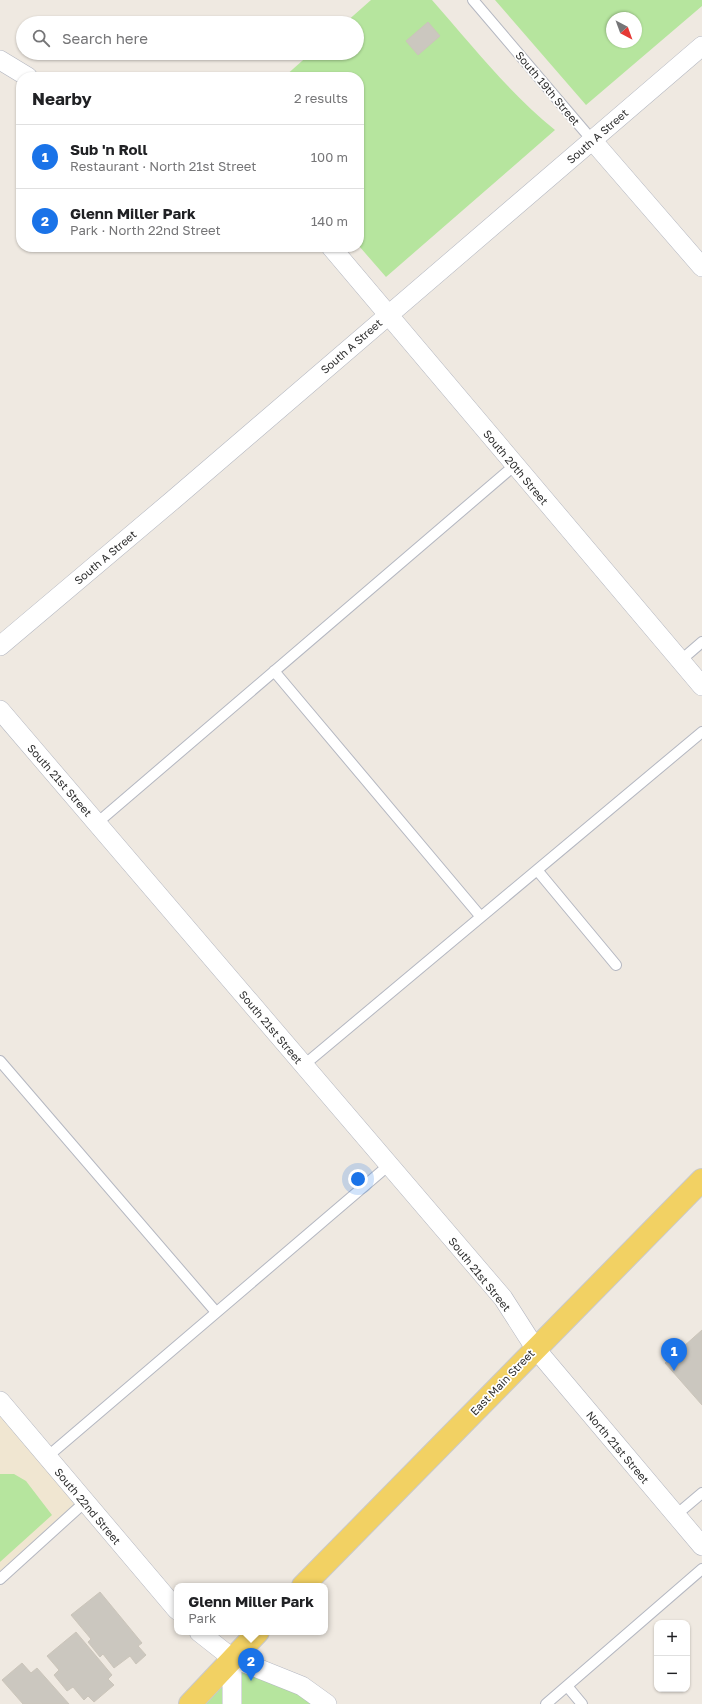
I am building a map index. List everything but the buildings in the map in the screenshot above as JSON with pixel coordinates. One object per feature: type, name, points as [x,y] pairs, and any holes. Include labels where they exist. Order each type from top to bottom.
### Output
[{"type":"main road","name":"East Main Street","points":[[306,1583],[535,1348],[702,1180]]},
{"type":"main road","points":[[190,1704],[255,1635]]},
{"type":"street","name":"South A Street","points":[[0,646],[173,500],[702,46]]},
{"type":"street","points":[[0,60],[20,72]]},
{"type":"street","name":"South 19th Street","points":[[592,140],[702,267]]},
{"type":"street","name":"South 20th Street","points":[[336,252],[702,686]]},
{"type":"street","name":"South 21st Street","points":[[0,710],[503,1298],[535,1348]]},
{"type":"street","name":"North 21st Street","points":[[535,1348],[702,1546]]},
{"type":"street","name":"South 22nd Street","points":[[0,1401],[174,1606]]},
{"type":"street","points":[[203,1635],[232,1658],[302,1686],[328,1704]]},
{"type":"street","points":[[232,1658],[232,1704]]},
{"type":"lane","name":"South 19th Street","points":[[473,0],[592,140]]},
{"type":"lane","points":[[97,823],[515,465]]},
{"type":"lane","points":[[680,661],[702,642]]},
{"type":"lane","points":[[274,671],[481,917]]},
{"type":"lane","points":[[304,1065],[702,732]]},
{"type":"lane","points":[[537,870],[616,964]]},
{"type":"lane","points":[[0,1061],[216,1312]]},
{"type":"lane","points":[[47,1457],[389,1165]]},
{"type":"lane","points":[[676,1515],[702,1493]]},
{"type":"lane","points":[[0,1579],[85,1502]]},
{"type":"lane","points":[[546,1704],[702,1570]]},
{"type":"lane","points":[[567,1686],[582,1704]]},
{"type":"shaded area","points":[[0,1401],[85,1502],[0,1579]]},
{"type":"green space","points":[[371,0],[432,0],[506,84],[538,116],[555,130],[386,277],[364,252],[364,72],[290,72],[303,60],[364,60],[364,16],[353,16]]},
{"type":"green space","points":[[495,0],[702,0],[702,6],[586,105]]},
{"type":"green space","points":[[0,1474],[14,1474],[26,1481],[52,1515],[0,1562]]},
{"type":"green space","points":[[232,1658],[327,1704],[190,1704]]},
{"type":"place","name":"Sub 'n Roll","points":[[674,1371]]},
{"type":"place","name":"Glenn Miller Park","points":[[251,1681]]}]
